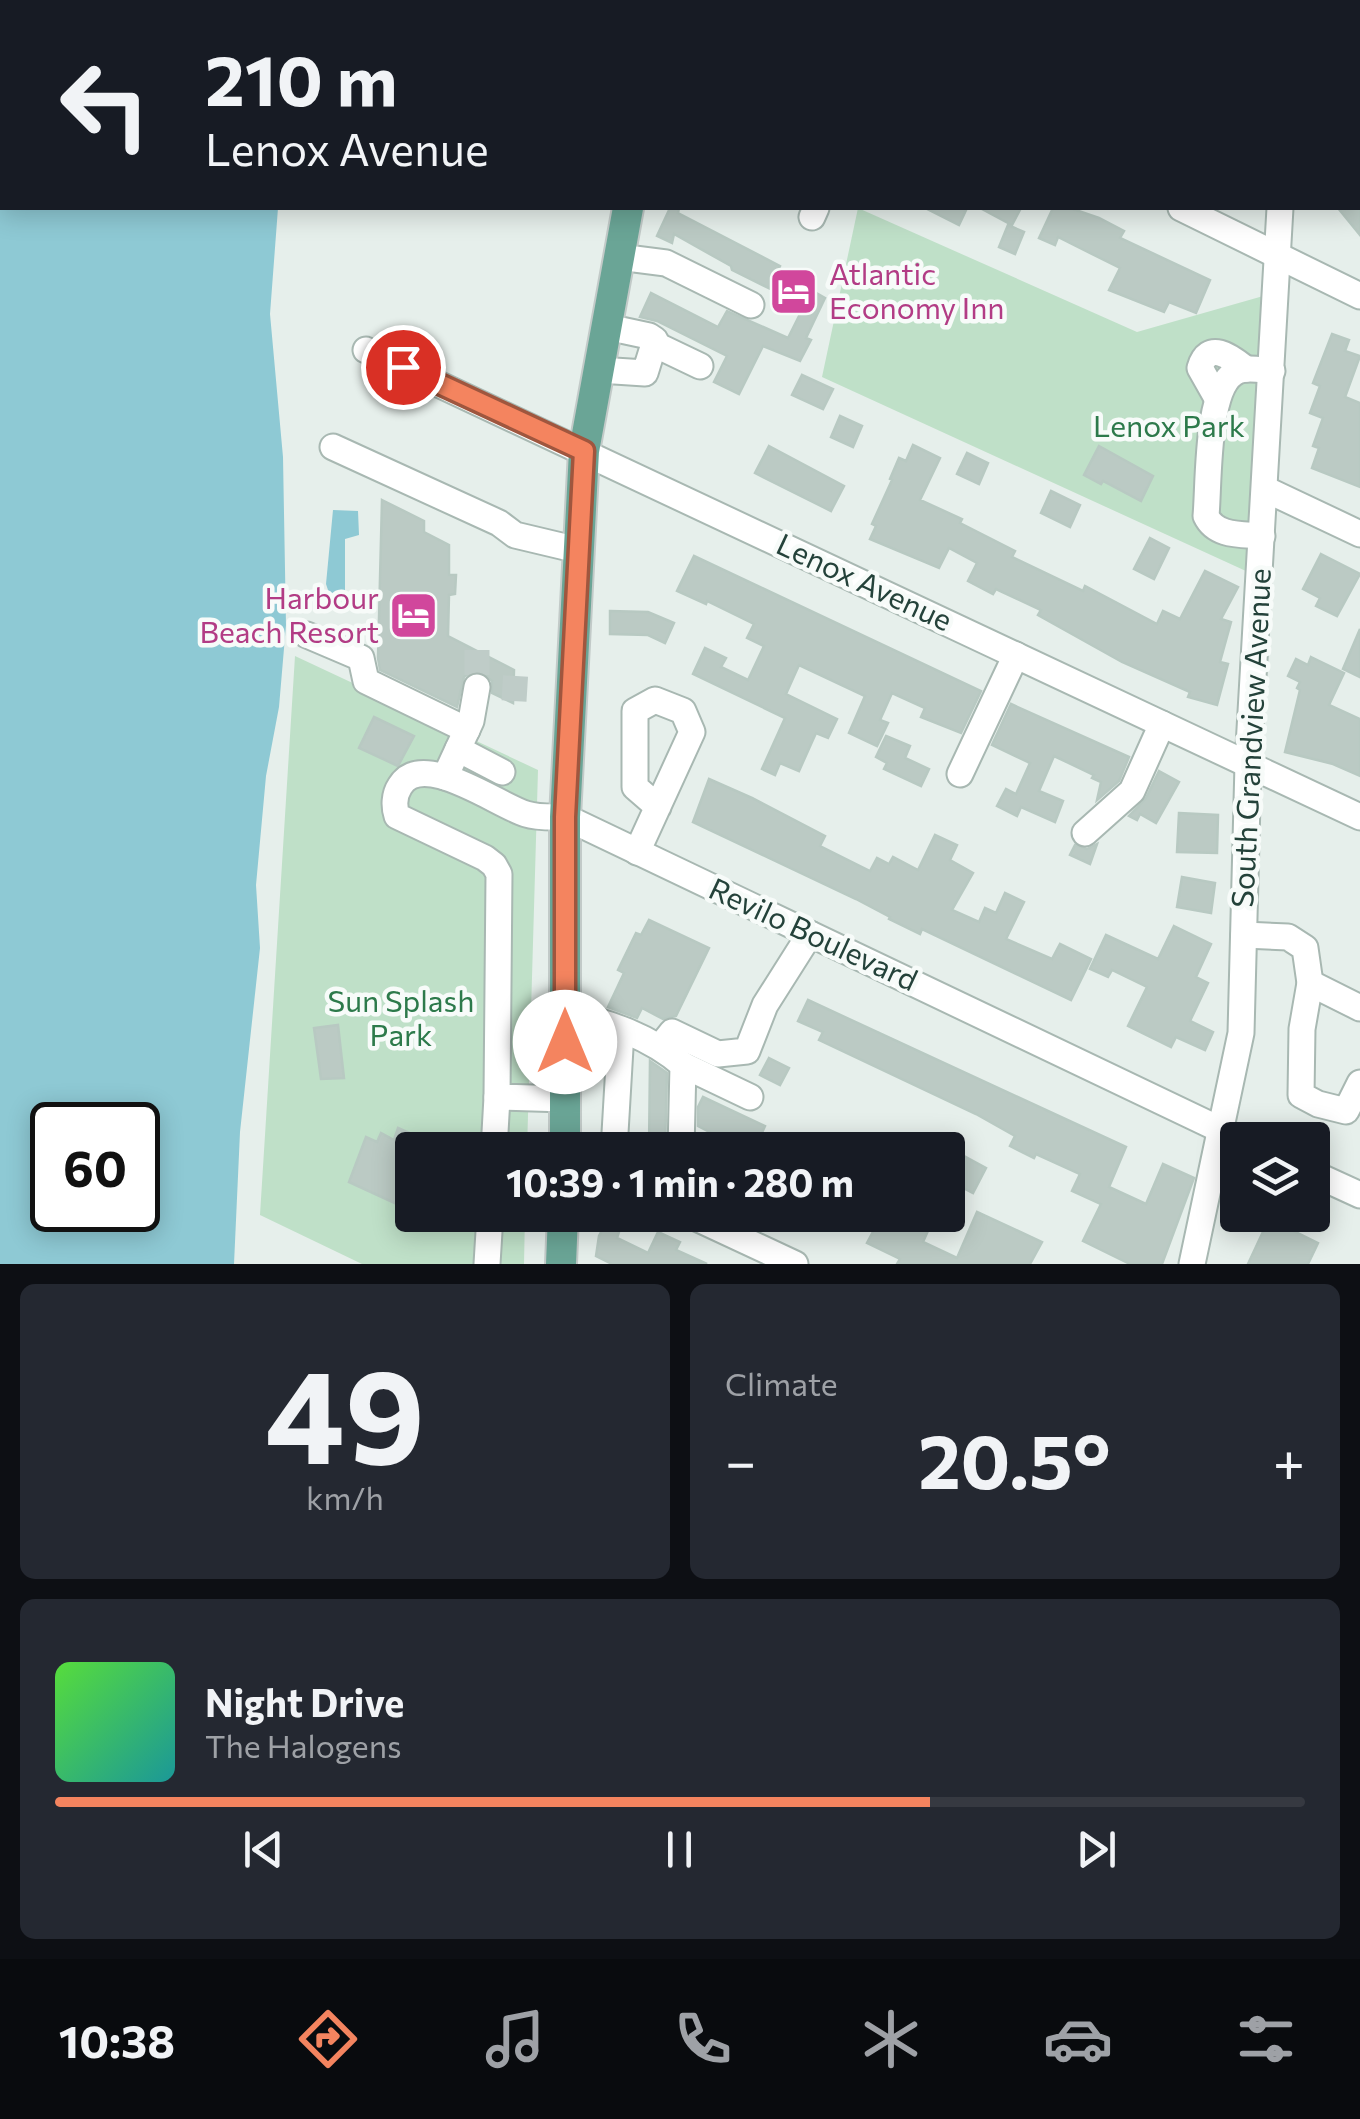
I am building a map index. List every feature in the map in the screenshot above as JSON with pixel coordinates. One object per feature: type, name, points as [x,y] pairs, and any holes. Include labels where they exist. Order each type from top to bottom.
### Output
[{"type":"main road","points":[[565,1132],[565,817],[584,451],[628,210]]},
{"type":"main road","points":[[561,1264],[562,1232]]},
{"type":"street","points":[[1185,210],[1360,296]]},
{"type":"street","name":"South Grandview Avenue","points":[[1233,1122],[1241,1033],[1248,764],[1265,489],[1259,370],[1279,257],[1280,210]]},
{"type":"street","points":[[619,258],[666,263],[751,306]]},
{"type":"street","points":[[599,370],[645,374],[655,340],[606,327]]},
{"type":"street","points":[[654,344],[700,366]]},
{"type":"street","name":"Lenox Avenue","points":[[366,350],[1360,817]]},
{"type":"street","points":[[1259,370],[1234,372],[1217,398],[1206,516],[1211,526],[1223,532],[1262,536]]},
{"type":"street","points":[[334,447],[499,522],[515,535],[578,550]]},
{"type":"street","points":[[1265,489],[1360,534]]},
{"type":"street","points":[[308,635],[360,658],[366,681],[462,740],[502,772]]},
{"type":"street","points":[[960,774],[1016,655]]},
{"type":"street","points":[[477,687],[462,740],[445,777],[434,772],[408,777],[398,787],[394,808],[397,816],[485,858],[499,874],[495,1132]]},
{"type":"street","points":[[1085,833],[1132,791],[1162,724]]},
{"type":"street","name":"Revilo Boulevard","points":[[445,777],[530,816],[565,817],[1220,1129]]},
{"type":"street","points":[[637,852],[658,807]]},
{"type":"street","points":[[660,1047],[672,1032],[718,1054],[747,1051],[765,1006],[810,934]]},
{"type":"street","points":[[1244,935],[1288,937],[1305,948],[1310,983],[1302,1030],[1301,1095],[1346,1111],[1360,1083]]},
{"type":"street","points":[[1310,983],[1360,1008]]},
{"type":"street","points":[[565,1014],[589,1018],[660,1047],[683,1065],[750,1097]]},
{"type":"street","points":[[615,1132],[621,1031]]},
{"type":"street","points":[[682,1132],[683,1065]]},
{"type":"street","points":[[497,1097],[565,1099]]},
{"type":"street","name":"South Grandview Avenue","points":[[1192,1264],[1220,1174]]},
{"type":"street","points":[[1330,1182],[1360,1196]]},
{"type":"street","points":[[487,1264],[489,1232]]},
{"type":"street","points":[[726,1232],[795,1264]]},
{"type":"green space","name":"Lenox Park","points":[[858,210],[1137,332],[1277,292],[1259,577],[822,377]]},
{"type":"green space","name":"Sun Splash Park","points":[[295,656],[538,770],[528,1132],[395,1132],[395,1232],[525,1232],[524,1264],[362,1264],[260,1215]]},
{"type":"water","points":[[0,210],[278,210],[270,314],[283,457],[286,625],[256,885],[260,948],[240,1132],[234,1264],[0,1264]]},
{"type":"water","points":[[333,510],[358,511],[359,535],[345,539],[345,591],[330,596],[326,584]]},
{"type":"building","points":[[669,210],[679,210],[780,266],[778,271],[825,298],[800,361],[763,346],[739,394],[714,382],[727,356],[657,321],[640,317],[651,293],[718,327],[727,311],[788,338],[802,310],[790,304],[793,300],[732,270],[674,234],[672,243],[657,236]]},
{"type":"building","points":[[929,210],[966,210],[959,225]]},
{"type":"building","points":[[984,210],[1020,210],[1012,225]]},
{"type":"building","points":[[1052,210],[1076,210],[1124,231],[1120,238],[1210,280],[1196,313],[1169,302],[1164,312],[1109,290],[1120,268],[1058,237],[1055,245],[1039,238]]},
{"type":"building","points":[[1340,210],[1360,210],[1360,235]]},
{"type":"building","points":[[1008,225],[1024,232],[1015,254],[999,247]]},
{"type":"building","points":[[1332,334],[1349,340],[1345,351],[1360,356],[1345,397],[1360,403],[1360,487],[1312,468],[1319,448],[1313,446],[1323,418],[1310,413],[1320,386],[1313,383]]},
{"type":"building","points":[[802,375],[833,389],[823,409],[792,395]]},
{"type":"building","points":[[840,416],[862,426],[853,447],[831,437]]},
{"type":"building","points":[[913,445],[940,458],[920,500],[962,519],[960,523],[1015,551],[1012,557],[1083,591],[1085,586],[1157,624],[1163,611],[1180,619],[1205,571],[1238,587],[1221,619],[1231,622],[1220,662],[1228,664],[1217,705],[1188,697],[1190,692],[1122,662],[1038,615],[1041,610],[968,581],[977,563],[949,548],[939,568],[870,539],[876,526],[872,524],[899,458],[906,461]]},
{"type":"building","points":[[769,446],[844,486],[831,511],[755,473]]},
{"type":"building","points":[[1099,446],[1153,476],[1141,501],[1084,475]]},
{"type":"building","points":[[967,453],[988,463],[979,484],[957,474]]},
{"type":"building","points":[[1051,491],[1080,505],[1070,527],[1041,513]]},
{"type":"building","name":"Harbour Beach Resort","points":[[382,500],[424,521],[424,532],[449,545],[449,575],[456,575],[455,594],[449,595],[448,636],[514,670],[513,703],[492,693],[492,681],[481,671],[464,677],[457,707],[380,670]]},
{"type":"building","points":[[1150,538],[1169,548],[1154,579],[1134,569]]},
{"type":"building","points":[[1321,554],[1360,574],[1337,616],[1316,606],[1320,598],[1303,589]]},
{"type":"building","points":[[694,556],[981,691],[961,733],[921,717],[925,708],[892,693],[880,720],[888,723],[877,746],[849,733],[865,696],[799,665],[786,694],[837,719],[828,738],[816,733],[799,771],[780,763],[775,775],[762,769],[785,718],[693,674],[705,648],[726,658],[721,667],[748,680],[764,646],[747,638],[754,624],[677,591]]},
{"type":"building","points":[[610,611],[648,612],[674,623],[665,643],[648,635],[610,634]]},
{"type":"building","points":[[1360,629],[1360,677],[1343,669]]},
{"type":"building","points":[[1311,657],[1344,673],[1329,705],[1360,719],[1360,776],[1333,764],[1285,752],[1300,690],[1300,682],[1288,676],[1296,659],[1308,665]]},
{"type":"building","points":[[1011,704],[1129,757],[1119,781],[1097,800],[1101,782],[1054,756],[1039,791],[1063,801],[1055,822],[1021,807],[1017,816],[997,806],[1006,789],[1016,794],[1030,763],[992,745]]},
{"type":"building","points":[[374,717],[414,736],[398,766],[359,748]]},
{"type":"building","points":[[886,736],[910,746],[905,758],[929,769],[921,786],[884,769],[887,763],[876,757]]},
{"type":"building","points":[[1159,771],[1179,782],[1156,823],[1140,814],[1137,820],[1129,816],[1146,798]]},
{"type":"building","points":[[709,779],[825,836],[820,846],[870,871],[877,858],[889,864],[893,857],[918,870],[935,835],[957,845],[950,860],[973,873],[952,910],[979,922],[985,908],[996,913],[1005,893],[1024,902],[1006,939],[1052,959],[1060,944],[1091,959],[1071,1000],[922,929],[920,934],[856,899],[693,822]]},
{"type":"building","points":[[1179,813],[1218,815],[1217,853],[1177,852]]},
{"type":"building","points":[[1097,844],[1090,864],[1070,855],[1075,845],[1087,849]]},
{"type":"building","points":[[1182,877],[1215,883],[1211,913],[1177,907]]},
{"type":"building","points":[[649,920],[709,948],[676,1016],[663,1019],[642,1008],[637,1018],[608,1007],[624,973],[618,970],[636,933],[641,935]]},
{"type":"building","points":[[1174,926],[1211,944],[1196,977],[1208,983],[1190,1021],[1213,1032],[1205,1050],[1176,1037],[1171,1047],[1128,1026],[1147,987],[1112,970],[1108,977],[1090,969],[1106,935],[1158,959]]},
{"type":"building","points":[[808,1000],[1126,1147],[1109,1187],[1146,1204],[1163,1164],[1194,1178],[1162,1264],[1130,1264],[1083,1241],[1101,1204],[1072,1191],[1080,1174],[1010,1146],[1015,1136],[976,1114],[819,1040],[823,1032],[798,1021]]},
{"type":"building","points":[[338,1025],[344,1078],[321,1079],[314,1028]]},
{"type":"building","points":[[769,1058],[789,1068],[780,1085],[760,1075]]},
{"type":"building","points":[[650,1061],[667,1073],[665,1132],[649,1132]]},
{"type":"building","points":[[703,1097],[765,1126],[762,1132],[710,1132],[698,1126],[698,1107]]},
{"type":"building","points":[[381,1133],[394,1140],[395,1137],[395,1203],[349,1182],[366,1137],[377,1142]]},
{"type":"building","points":[[965,1157],[986,1168],[973,1193],[965,1189]]},
{"type":"building","points":[[977,1212],[1042,1242],[1030,1264],[897,1264],[900,1259],[867,1243],[873,1232],[927,1232],[923,1242],[957,1258]]},
{"type":"building","points":[[601,1232],[619,1232],[617,1238],[648,1253],[658,1232],[680,1242],[676,1250],[707,1264],[612,1264],[596,1256]]},
{"type":"building","points":[[1263,1232],[1296,1232],[1318,1243],[1308,1264],[1248,1264]]},
{"type":"tunnel","points":[[477,650],[477,687]]},
{"type":"tunnel","points":[[514,701],[516,669]]},
{"type":"place","name":"Atlantic Economy Inn","points":[[794,292]]},
{"type":"place","name":"Harbour Beach Resort","points":[[414,616]]},
{"type":"route","points":[[403,367],[584,451],[565,817],[565,1042]]}]
